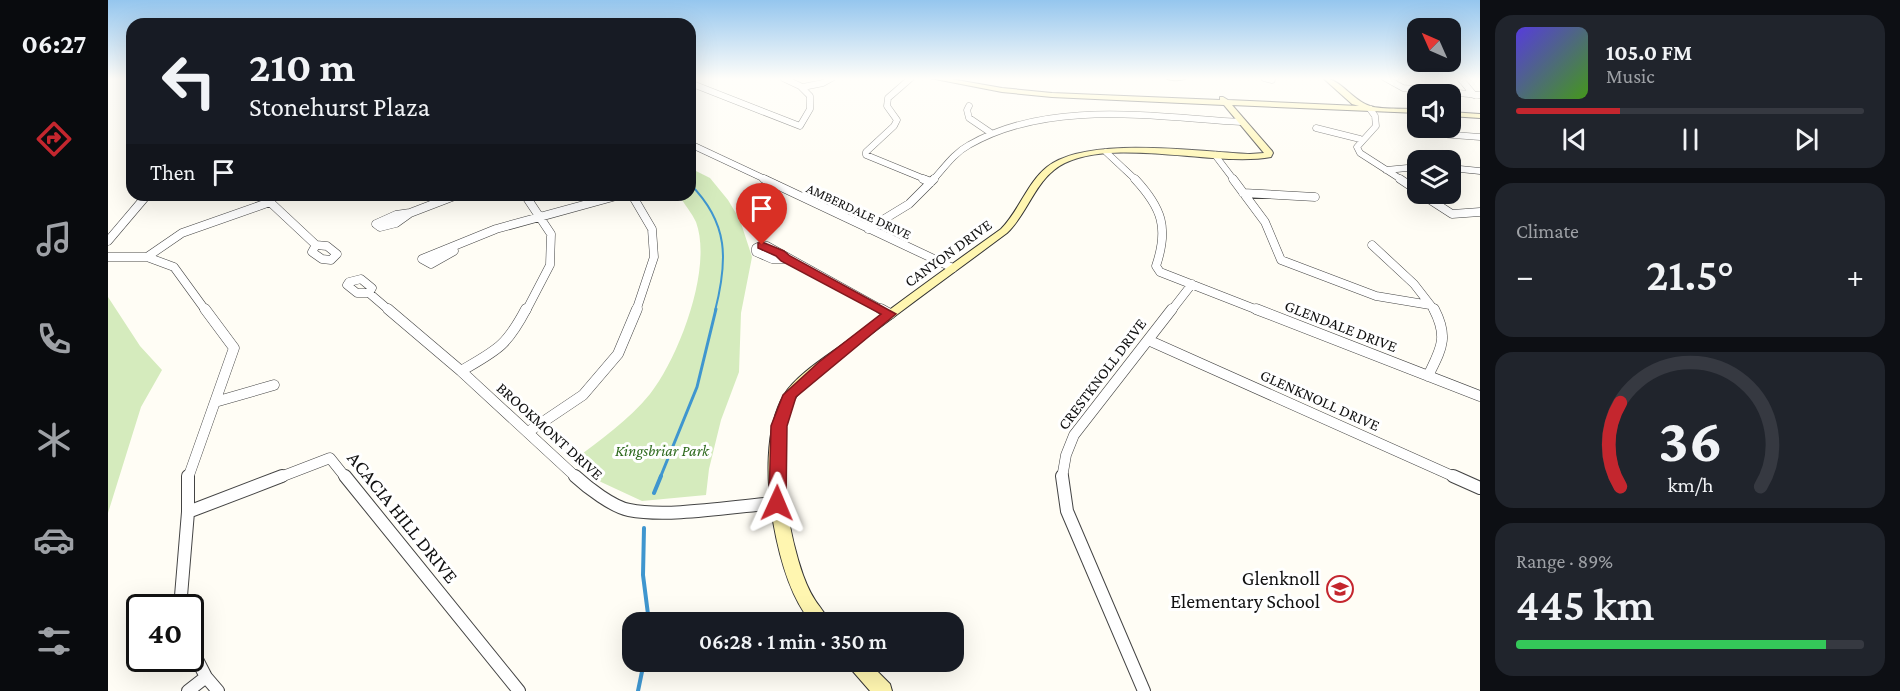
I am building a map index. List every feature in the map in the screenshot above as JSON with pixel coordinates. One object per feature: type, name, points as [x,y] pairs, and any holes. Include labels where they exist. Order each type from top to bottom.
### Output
[{"type":"main road","name":"CANYON DRIVE","points":[[815,612],[797,580],[785,542],[777,503],[779,426],[790,395],[824,365],[890,314],[1008,228],[1048,170],[1075,157],[1106,152],[1268,155],[1269,153],[1232,110]]},
{"type":"main road","points":[[1461,115],[1480,116]]},
{"type":"main road","points":[[865,672],[883,691]]},
{"type":"street","points":[[760,110],[800,126],[809,115],[810,110]]},
{"type":"street","points":[[890,110],[897,120],[894,126],[866,152],[866,155],[931,182]]},
{"type":"street","points":[[967,110],[969,118],[991,133]]},
{"type":"street","points":[[1370,110],[1376,116],[1377,124],[1374,130],[1360,139],[1357,147],[1360,153],[1407,184]]},
{"type":"street","points":[[868,229],[920,196],[966,146],[991,133],[1029,122],[1089,116],[1241,122]]},
{"type":"street","points":[[1316,128],[1360,139]]},
{"type":"street","points":[[1461,136],[1480,137]]},
{"type":"street","name":"AMBERDALE DRIVE","points":[[696,147],[953,268]]},
{"type":"street","points":[[1106,152],[1152,196],[1164,232],[1164,246],[1156,266],[1160,272],[1192,284]]},
{"type":"street","points":[[1215,155],[1265,222],[1281,260],[1376,296],[1430,305]]},
{"type":"street","points":[[1386,171],[1407,168]]},
{"type":"street","points":[[1461,169],[1480,171]]},
{"type":"street","points":[[1243,193],[1315,196]]},
{"type":"street","points":[[108,241],[142,201]]},
{"type":"street","points":[[147,257],[182,233],[266,201]]},
{"type":"street","points":[[273,201],[316,245]]},
{"type":"street","points":[[410,213],[441,201]]},
{"type":"street","points":[[460,371],[498,349],[513,334],[550,265],[551,234],[530,201]]},
{"type":"street","points":[[453,248],[496,229],[597,201]]},
{"type":"street","points":[[528,432],[583,395],[618,354],[645,290],[654,257],[652,229],[636,201]]},
{"type":"street","points":[[1437,204],[1452,214],[1480,212]]},
{"type":"street","points":[[1372,245],[1412,280],[1430,305],[1443,331],[1439,350],[1428,376]]},
{"type":"street","points":[[108,257],[147,257],[174,267],[234,348],[187,480],[188,512],[181,594]]},
{"type":"street","points":[[786,259],[890,314]]},
{"type":"street","name":"CRESTKNOLL DRIVE","points":[[1144,691],[1066,511],[1060,484],[1063,459],[1074,435],[1192,284]]},
{"type":"street","name":"GLENDALE DRIVE","points":[[1192,284],[1480,396]]},
{"type":"street","name":"BROOKMONT DRIVE","points":[[369,294],[460,371],[588,488],[627,510],[655,513],[777,503]]},
{"type":"street","name":"GLENKNOLL DRIVE","points":[[1148,340],[1480,488]]},
{"type":"street","points":[[215,402],[274,385]]},
{"type":"street","name":"ACACIA HILL DRIVE","points":[[188,512],[330,458],[519,691]]},
{"type":"street","points":[[203,672],[218,691]]},
{"type":"street","points":[[188,691],[206,677]]},
{"type":"green space","name":"Kingsbriar Park","points":[[696,171],[710,178],[728,200],[740,220],[752,257],[741,313],[739,372],[721,420],[709,469],[706,495],[642,501],[601,482],[574,460],[624,421],[642,403],[661,378],[672,358],[697,287],[700,241],[692,215],[683,201],[696,201]]},
{"type":"green space","points":[[108,297],[140,346],[162,370],[141,407],[108,513]]},
{"type":"waterway","points":[[696,191],[712,213],[722,243],[722,275],[715,311]]},
{"type":"waterway","points":[[660,478],[697,387],[716,309]]},
{"type":"waterway","points":[[654,493],[661,476]]},
{"type":"waterway","points":[[644,528],[643,575],[648,612]]},
{"type":"waterway","points":[[638,691],[642,672]]},
{"type":"place","name":"Glenknoll Elementary School","points":[[1340,589]]},
{"type":"route","points":[[762,245],[890,314],[824,365],[790,395],[779,426],[777,503]]}]
